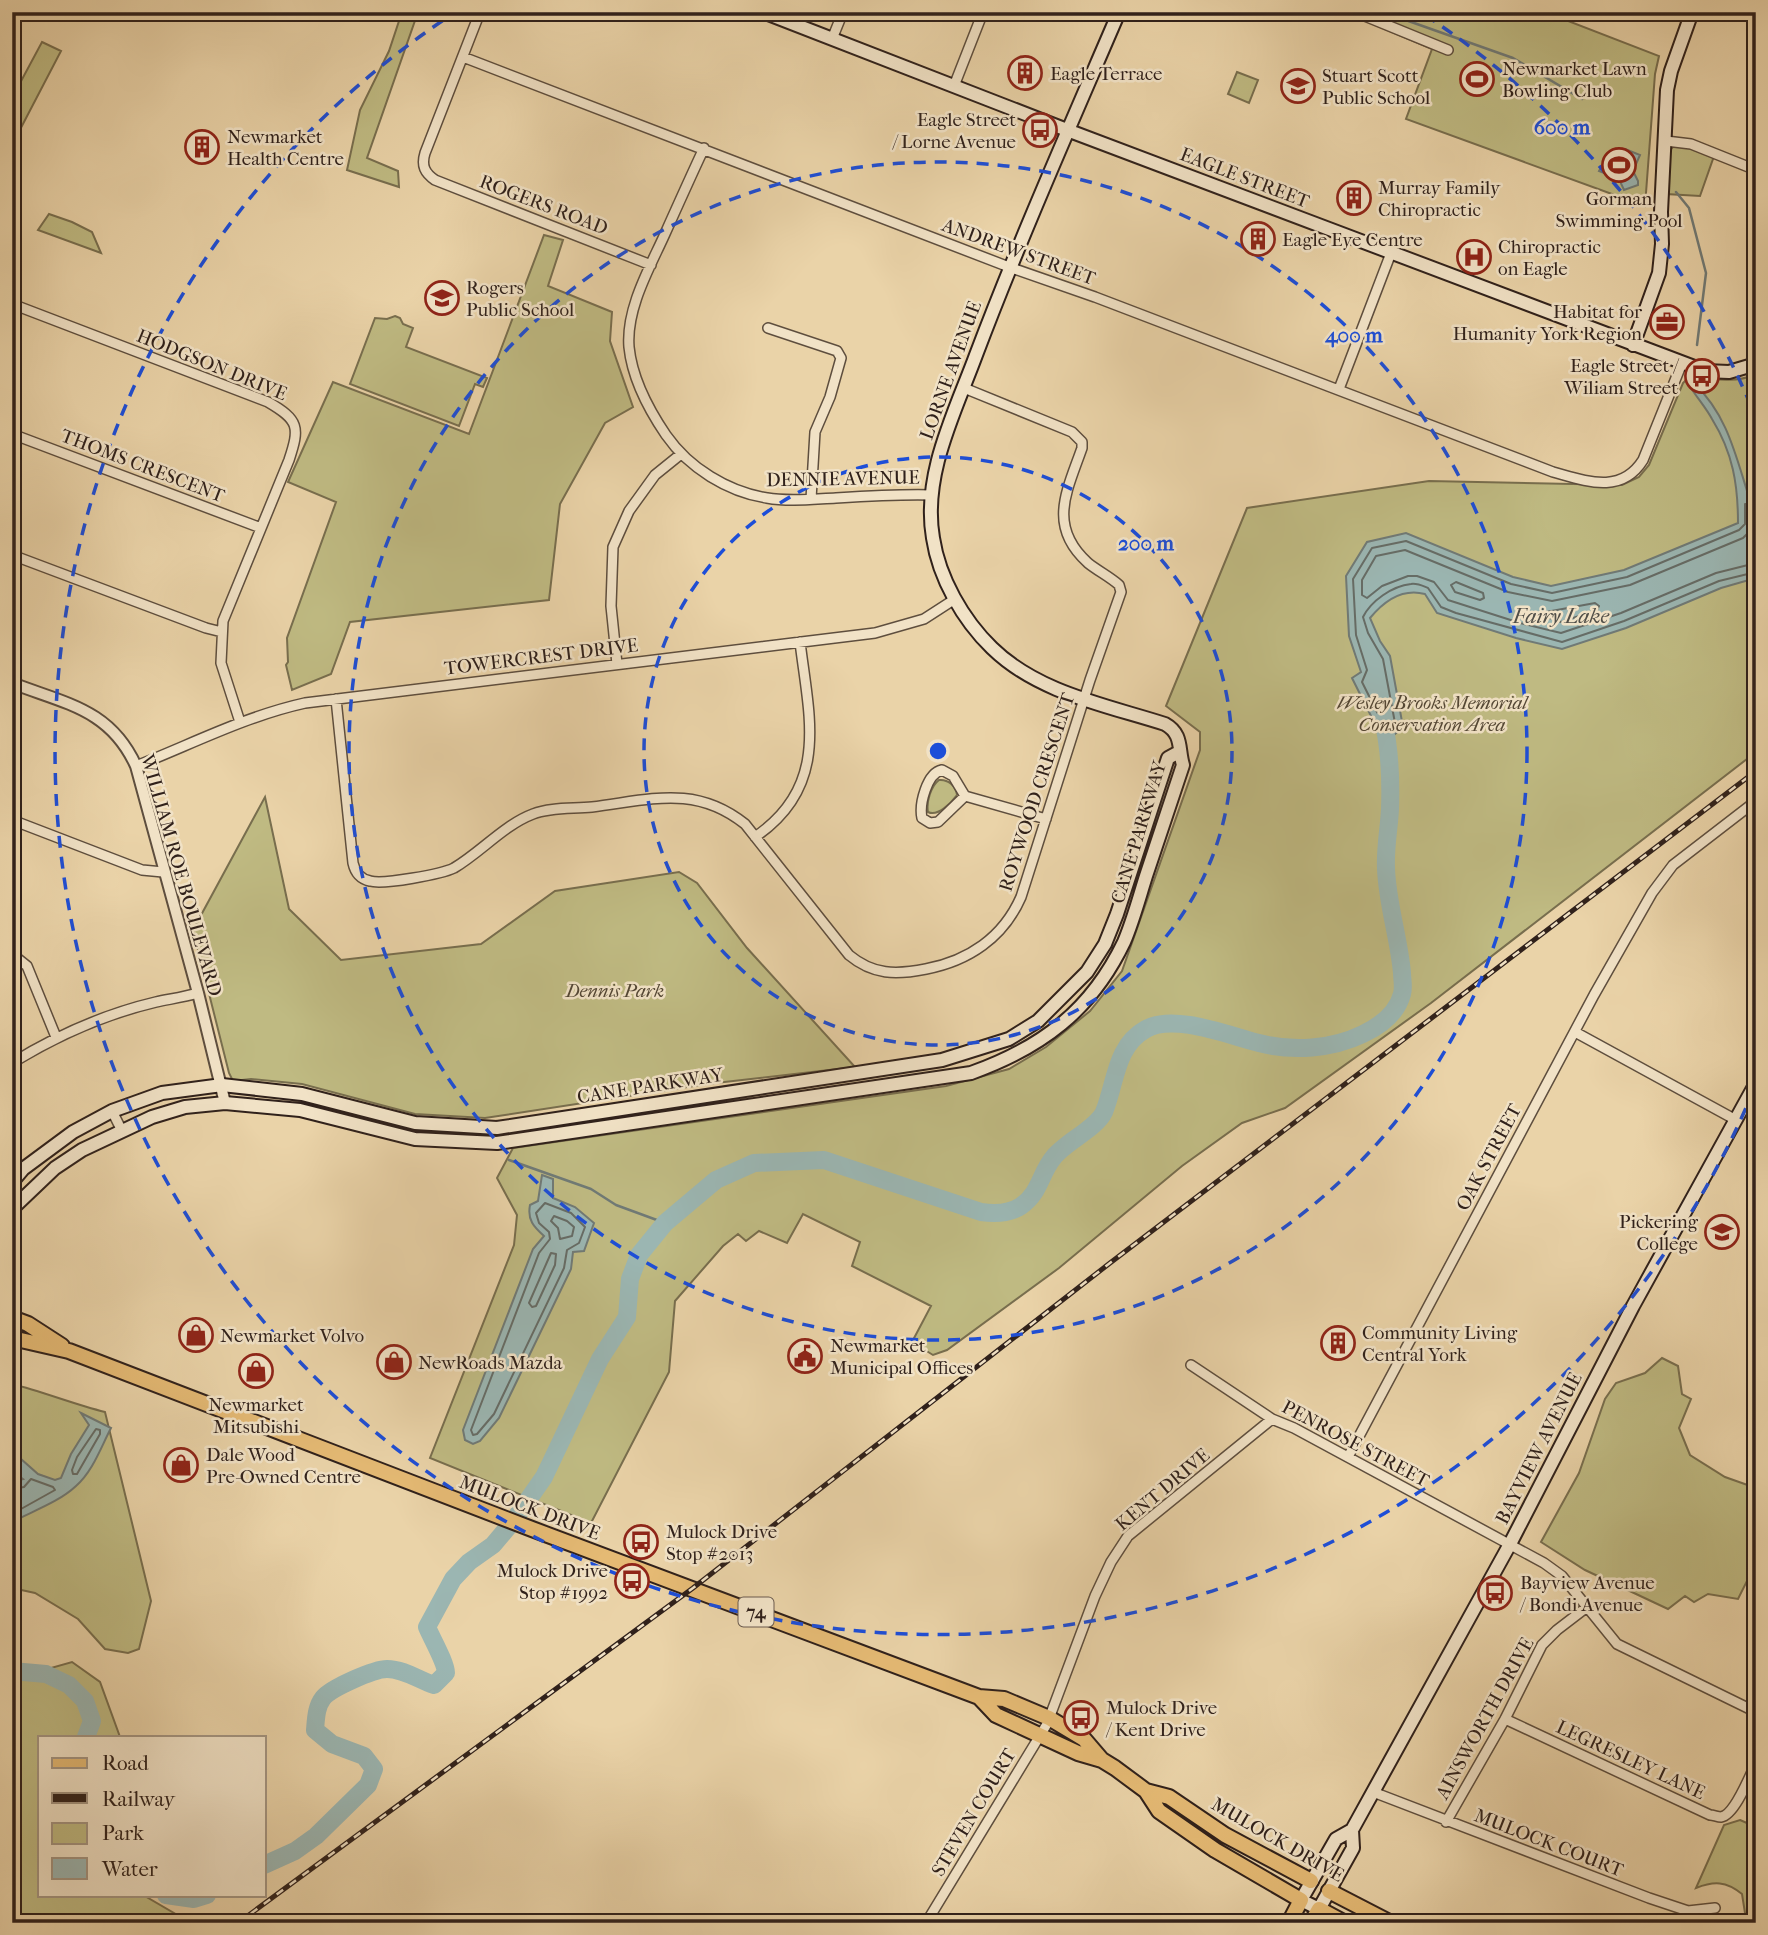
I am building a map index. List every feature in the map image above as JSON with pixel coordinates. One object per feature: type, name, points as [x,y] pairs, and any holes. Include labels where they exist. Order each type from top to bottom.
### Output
[{"type":"main road","name":"EAGLE STREET","points":[[763,12],[1682,363],[1705,371],[1729,372],[1756,364]]},
{"type":"main road","name":"LORNE AVENUE","points":[[1119,12],[1009,267],[941,447],[932,495],[932,537],[954,598],[992,648],[1030,677],[1063,692],[1165,724],[1177,734],[1179,752]]},
{"type":"main road","points":[[1633,345],[1658,273],[1669,79],[1692,12]]},
{"type":"main road","name":"CANE PARKWAY","points":[[12,1182],[23,1169],[73,1132],[112,1111],[162,1093],[222,1085],[302,1094],[415,1124],[497,1128],[942,1060],[1009,1039],[1038,1021],[1087,972],[1099,953],[1117,914],[1168,758],[1179,752],[1183,765],[1124,941],[1102,980],[1075,1013],[1042,1040],[1009,1060],[971,1073],[497,1143],[415,1139],[300,1110],[225,1103],[185,1107],[152,1116],[82,1150],[55,1168],[12,1209]]},
{"type":"main road","name":"BAYVIEW AVENUE","points":[[1301,1900],[1336,1839],[1352,1830],[1510,1544],[1633,1307],[1756,1083]]},
{"type":"main road","name":"MULOCK DRIVE","points":[[12,1318],[28,1324],[69,1351]]},
{"type":"main road","name":"MULOCK DRIVE","points":[[12,1338],[69,1351],[979,1697],[1004,1699],[1049,1718],[1084,1739],[1102,1760],[1146,1791],[1169,1797],[1225,1835],[1391,1923]]},
{"type":"main road","name":"MULOCK DRIVE","points":[[979,1697],[996,1715],[1077,1753],[1102,1760]]},
{"type":"main road","name":"MULOCK DRIVE","points":[[1146,1791],[1159,1811],[1214,1850],[1345,1923]]},
{"type":"main road","name":"BAYVIEW AVENUE","points":[[1319,1909],[1353,1848],[1352,1830]]},
{"type":"main road","points":[[1289,1923],[1301,1900]]},
{"type":"main road","points":[[1311,1923],[1319,1909]]},
{"type":"street","points":[[463,57],[480,12]]},
{"type":"street","points":[[832,39],[843,12]]},
{"type":"street","points":[[954,86],[983,12]]},
{"type":"street","points":[[1355,12],[1448,50]]},
{"type":"street","name":"ANDREW STREET","points":[[463,57],[1009,267],[1564,475],[1608,483],[1623,480],[1636,471],[1643,460],[1682,363]]},
{"type":"street","name":"ROGERS ROAD","points":[[463,57],[422,161],[425,173],[435,180],[651,265]]},
{"type":"street","points":[[1666,141],[1691,144],[1756,170]]},
{"type":"street","name":"DENNIE AVENUE","points":[[704,148],[640,290],[630,328],[629,348],[647,402],[657,421],[681,454],[734,490],[771,499],[932,495]]},
{"type":"street","points":[[1339,389],[1391,253]]},
{"type":"street","name":"HODGSON DRIVE","points":[[12,304],[268,402],[293,419],[296,438],[289,460],[223,621],[221,663],[240,722]]},
{"type":"street","points":[[768,328],[837,351],[841,358],[830,397],[815,432],[811,499]]},
{"type":"street","name":"ROYWOOD CRESCENT","points":[[336,699],[353,863],[358,875],[372,882],[442,873],[453,868],[509,827],[533,814],[660,798],[694,798],[711,803],[734,816],[755,837],[849,955],[858,962],[876,971],[904,973],[954,962],[976,951],[999,932],[1011,917],[1021,897],[1084,698],[1121,592],[1119,584],[1082,556],[1064,528],[1064,501],[1082,442],[1072,432],[964,388]]},
{"type":"street","name":"THOMS CRESCENT","points":[[12,434],[261,528]]},
{"type":"street","points":[[617,664],[611,606],[613,547],[629,511],[655,475],[681,454]]},
{"type":"street","points":[[12,555],[222,632]]},
{"type":"street","name":"TOWERCREST DRIVE","points":[[136,766],[279,708],[898,628],[924,620],[954,598]]},
{"type":"street","points":[[755,837],[783,812],[797,793],[807,769],[811,733],[800,642]]},
{"type":"street","name":"WILLIAM ROE BOULEVARD","points":[[12,683],[102,720],[117,734],[129,751],[136,766],[198,993],[225,1103]]},
{"type":"street","points":[[965,796],[938,822],[930,823],[922,818],[922,807],[931,777],[936,771],[946,771],[953,776],[965,796],[1046,819]]},
{"type":"street","name":"OAK STREET","points":[[1348,1457],[1639,916],[1673,865],[1756,800]]},
{"type":"street","points":[[12,820],[142,870],[163,872]]},
{"type":"street","points":[[12,954],[27,966],[56,1037]]},
{"type":"street","points":[[12,1063],[56,1037],[140,1007],[198,993]]},
{"type":"street","points":[[1575,1032],[1736,1120]]},
{"type":"street","points":[[112,1111],[122,1131]]},
{"type":"street","name":"PENROSE STREET","points":[[1191,1365],[1272,1419],[1294,1428],[1510,1544],[1562,1576],[1617,1644],[1756,1712]]},
{"type":"street","name":"KENT DRIVE","points":[[1049,1718],[1095,1596],[1111,1562],[1128,1536],[1272,1419]]},
{"type":"street","name":"AINSWORTH DRIVE","points":[[1446,1822],[1505,1719],[1542,1645],[1587,1607]]},
{"type":"street","name":"STEVEN COURT","points":[[926,1923],[1049,1718]]},
{"type":"street","name":"LEGRESLEY LANE","points":[[1505,1719],[1710,1815],[1721,1817],[1737,1802],[1756,1763]]},
{"type":"street","name":"MULOCK COURT","points":[[1373,1792],[1446,1822],[1688,1911],[1715,1908]]},
{"type":"green space","points":[[402,12],[418,12],[367,158],[398,171],[399,187],[347,170],[360,110],[389,51]]},
{"type":"green space","points":[[1345,12],[1545,12],[1659,56],[1655,74],[1645,206],[1406,119],[1432,49]]},
{"type":"green space","points":[[42,42],[61,51],[12,145],[12,98]]},
{"type":"green space","points":[[1237,72],[1258,80],[1249,103],[1228,94]]},
{"type":"green space","points":[[1674,146],[1688,147],[1714,156],[1700,196],[1666,194],[1667,153]]},
{"type":"green space","points":[[49,214],[92,232],[101,253],[38,230]]},
{"type":"green space","points":[[544,235],[563,240],[548,286],[612,312],[610,341],[633,407],[605,423],[560,504],[549,600],[350,622],[331,674],[292,690],[286,665],[287,638],[336,502],[288,482],[333,382],[469,434]]},
{"type":"green space","points":[[395,316],[400,318],[403,324],[413,328],[406,347],[487,378],[483,387],[475,384],[459,426],[350,384],[375,318],[387,319]]},
{"type":"green space","name":"Wesley Brooks Memorial Conservation Area","points":[[1756,374],[1756,752],[1431,1003],[1285,1108],[1242,1123],[1182,1166],[1059,1268],[947,1350],[933,1355],[912,1342],[931,1306],[852,1266],[860,1242],[803,1214],[787,1243],[759,1231],[746,1241],[738,1234],[723,1246],[675,1301],[669,1372],[591,1523],[430,1458],[514,1245],[517,1215],[497,1178],[513,1148],[946,1086],[1009,1069],[1046,1047],[1090,1011],[1122,971],[1200,750],[1200,732],[1166,706],[1247,508],[1429,481],[1622,485],[1639,477],[1649,465],[1683,383],[1691,375],[1732,380]]},
{"type":"green space","points":[[939,780],[951,784],[957,795],[940,811],[928,812],[930,795]]},
{"type":"green space","name":"Dennis Park","points":[[265,797],[289,909],[341,960],[481,944],[555,891],[679,872],[697,883],[747,948],[855,1067],[707,1084],[485,1118],[415,1114],[302,1084],[251,1079],[233,1081],[193,930]]},
{"type":"green space","points":[[1662,1358],[1678,1366],[1682,1394],[1691,1399],[1679,1428],[1690,1455],[1725,1477],[1756,1488],[1756,1563],[1738,1599],[1708,1594],[1694,1602],[1685,1596],[1668,1609],[1585,1570],[1541,1542],[1579,1473],[1605,1399],[1616,1383],[1645,1373]]},
{"type":"green space","points":[[12,1384],[105,1412],[151,1601],[139,1649],[128,1653],[105,1649],[78,1619],[35,1593],[12,1588]]},
{"type":"green space","points":[[72,1662],[100,1682],[120,1736],[38,1736],[38,1896],[145,1896],[191,1923],[12,1923],[12,1679]]},
{"type":"green space","points":[[1740,1820],[1756,1827],[1756,1916],[1745,1913],[1742,1894],[1731,1887],[1714,1883],[1696,1888],[1724,1825]]},
{"type":"water","name":"Gorman Swimming Pool","points":[[1625,149],[1640,155],[1633,171],[1638,185],[1624,190],[1619,179],[1599,171],[1606,159]]},
{"type":"water","name":"Fairy Lake","points":[[1694,383],[1715,408],[1734,449],[1748,494],[1756,498],[1756,578],[1721,588],[1626,628],[1562,649],[1516,638],[1437,613],[1425,594],[1409,593],[1394,597],[1370,618],[1390,656],[1403,727],[1388,740],[1376,726],[1352,678],[1361,672],[1349,636],[1346,576],[1367,542],[1406,533],[1513,577],[1551,586],[1624,570],[1738,523],[1735,482],[1725,444],[1691,388]]},
{"type":"water","points":[[542,1175],[553,1179],[553,1198],[575,1207],[594,1223],[584,1251],[573,1252],[571,1269],[499,1418],[480,1441],[473,1444],[465,1440],[463,1430],[533,1249],[544,1236],[532,1223],[529,1210],[530,1205],[538,1201]]},
{"type":"water","points":[[81,1413],[111,1428],[92,1466],[69,1492],[12,1522],[12,1482],[23,1479],[12,1471],[12,1451],[38,1474],[55,1480],[61,1478],[71,1454],[89,1425]]},
{"type":"waterway","points":[[1383,12],[1513,58],[1582,99]]},
{"type":"waterway","points":[[1676,192],[1689,208],[1706,273],[1697,345]]},
{"type":"waterway","points":[[266,1864],[295,1851],[316,1836],[368,1785],[374,1769],[364,1756],[332,1744],[315,1730],[318,1709],[323,1698],[343,1684],[381,1670],[399,1671],[434,1685],[446,1673],[427,1627],[453,1579],[469,1562],[493,1545],[544,1477],[600,1359],[627,1317],[630,1279],[639,1255],[665,1223],[716,1180],[754,1163],[824,1160],[981,1212],[1007,1212],[1027,1201],[1053,1158],[1100,1118],[1122,1055],[1136,1036],[1146,1029],[1171,1023],[1218,1031],[1272,1046],[1312,1048],[1351,1039],[1369,1031],[1387,1018],[1400,1001],[1403,986],[1387,881],[1390,776],[1383,720]]},
{"type":"waterway","points":[[509,1160],[591,1189],[616,1205],[665,1223]]},
{"type":"waterway","points":[[12,1671],[46,1674],[69,1685],[85,1701],[92,1721],[86,1736]]},
{"type":"waterway","points":[[173,1896],[194,1899],[204,1896]]},
{"type":"railway","points":[[238,1923],[693,1588],[1110,1263],[1756,771]]},
{"type":"place","name":"Eagle Terrace","points":[[1025,73]]},
{"type":"place","name":"Newmarket Lawn Bowling Club","points":[[1477,79]]},
{"type":"place","name":"Stuart Scott Public School","points":[[1298,86]]},
{"type":"place","name":"Eagle Street / Lorne Avenue","points":[[1040,130]]},
{"type":"place","name":"Newmarket Health Centre","points":[[202,147]]},
{"type":"place","name":"Gorman Swimming Pool","points":[[1619,165]]},
{"type":"place","name":"Murray Family Chiropractic","points":[[1354,198]]},
{"type":"place","name":"Eagle Eye Centre","points":[[1258,239]]},
{"type":"place","name":"Chiropractic on Eagle","points":[[1474,257]]},
{"type":"place","name":"Rogers Public School","points":[[442,298]]},
{"type":"place","name":"Habitat for Humanity York Region","points":[[1667,322]]},
{"type":"place","name":"Eagle Street / Wiliam Street","points":[[1702,376]]},
{"type":"place","name":"Pickering College","points":[[1722,1232]]},
{"type":"place","name":"Newmarket Volvo","points":[[196,1335]]},
{"type":"place","name":"Community Living Central York","points":[[1338,1343]]},
{"type":"place","name":"Newmarket Municipal Offices","points":[[805,1356]]},
{"type":"place","name":"NewRoads Mazda","points":[[394,1362]]},
{"type":"place","name":"Newmarket Mitsubishi","points":[[256,1371]]},
{"type":"place","name":"Dale Wood Pre-Owned Centre","points":[[181,1465]]},
{"type":"place","name":"Mulock Drive Stop #2013","points":[[641,1542]]},
{"type":"place","name":"Mulock Drive Stop #1992","points":[[632,1581]]},
{"type":"place","name":"Bayview Avenue / Bondi Avenue","points":[[1495,1593]]},
{"type":"place","name":"Mulock Drive / Kent Drive","points":[[1081,1718]]}]
